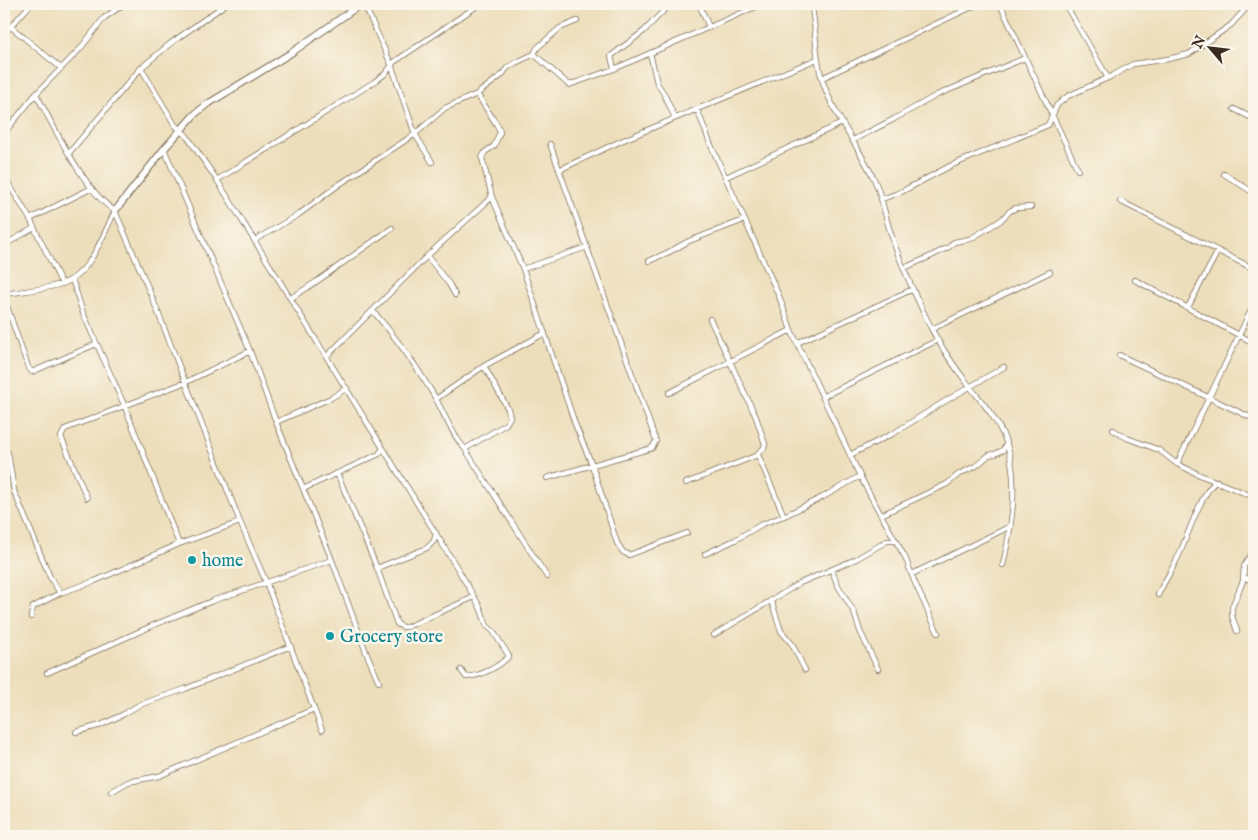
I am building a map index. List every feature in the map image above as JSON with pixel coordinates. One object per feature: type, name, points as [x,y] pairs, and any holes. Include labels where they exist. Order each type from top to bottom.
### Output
[{"type":"street","points":[[4,34],[31,4]]},
{"type":"street","points":[[113,4],[118,8]]},
{"type":"street","points":[[4,133],[36,94],[80,49],[104,18],[124,4]]},
{"type":"street","points":[[69,153],[141,68],[170,43],[226,4]]},
{"type":"street","points":[[4,294],[62,284],[72,279],[91,258],[116,211],[180,130],[206,105],[291,53],[363,4],[391,64],[415,134],[432,162]]},
{"type":"street","points":[[217,180],[374,82],[385,74],[391,64],[480,4]]},
{"type":"street","points":[[614,68],[611,56],[644,31],[670,4]]},
{"type":"street","points":[[699,4],[709,27]]},
{"type":"street","points":[[534,54],[569,85],[650,53],[762,4]]},
{"type":"street","points":[[812,4],[817,59],[822,78],[842,123],[875,180],[892,237],[912,289],[948,357],[987,407],[1001,429],[1007,443],[1012,469],[1011,526],[1003,565]]},
{"type":"street","points":[[822,78],[976,4]]},
{"type":"street","points":[[1000,4],[1078,170]]},
{"type":"street","points":[[1065,4],[1108,78]]},
{"type":"street","points":[[882,199],[901,192],[950,166],[1037,130],[1048,124],[1057,104],[1068,96],[1108,78],[1133,64],[1189,54],[1231,24],[1250,4]]},
{"type":"street","points":[[255,240],[298,215],[337,186],[415,134],[445,108],[477,94],[502,76],[507,68],[534,54],[537,48],[560,28],[577,21]]},
{"type":"street","points":[[11,27],[62,68]]},
{"type":"street","points":[[650,53],[657,83],[675,118]]},
{"type":"street","points":[[853,140],[929,99],[1025,58]]},
{"type":"street","points":[[559,170],[675,118],[817,59]]},
{"type":"street","points":[[141,68],[180,130],[188,138],[217,180],[255,240],[383,448],[398,469],[480,607],[487,626],[493,630],[510,656],[493,668],[472,677],[466,677],[461,670]]},
{"type":"street","points":[[36,94],[69,153],[92,188],[109,207],[116,211],[186,382],[240,522],[266,582],[322,730]]},
{"type":"street","points":[[477,94],[500,132],[494,146],[485,152],[482,158],[492,197],[523,269],[575,424],[592,465],[617,543],[623,552],[629,555],[687,533]]},
{"type":"street","points":[[697,109],[710,143],[778,296],[790,330],[860,476],[905,557],[938,633]]},
{"type":"street","points":[[1234,109],[1254,120]]},
{"type":"street","points":[[726,177],[842,123]]},
{"type":"street","points":[[547,478],[652,448],[656,442],[550,144]]},
{"type":"street","points":[[164,149],[250,351],[276,422],[379,682]]},
{"type":"street","points":[[1224,174],[1254,193]]},
{"type":"street","points":[[4,176],[30,219],[62,284]]},
{"type":"street","points":[[30,219],[92,188]]},
{"type":"street","points":[[327,356],[427,256],[492,197]]},
{"type":"street","points":[[1120,201],[1254,269]]},
{"type":"street","points":[[904,268],[929,258],[949,247],[954,242],[970,239],[1000,221],[1016,208],[1031,207]]},
{"type":"street","points":[[649,261],[689,241],[744,220]]},
{"type":"street","points":[[4,245],[34,228]]},
{"type":"street","points":[[290,298],[316,282],[392,228]]},
{"type":"street","points":[[523,269],[588,247]]},
{"type":"street","points":[[1188,307],[1218,251]]},
{"type":"street","points":[[427,256],[449,284],[455,295]]},
{"type":"street","points":[[932,329],[1050,272]]},
{"type":"street","points":[[72,279],[96,344],[124,406],[179,544]]},
{"type":"street","points":[[1135,280],[1254,343]]},
{"type":"street","points":[[797,343],[912,289]]},
{"type":"street","points":[[4,298],[28,368],[32,372],[96,344]]},
{"type":"street","points":[[1177,464],[1208,396],[1240,336],[1254,304]]},
{"type":"street","points":[[373,310],[404,348],[436,399],[457,440],[465,449],[547,577]]},
{"type":"street","points":[[686,483],[758,455],[765,444],[756,417],[710,319]]},
{"type":"street","points":[[669,393],[730,363],[790,330]]},
{"type":"street","points":[[436,399],[484,366],[545,333]]},
{"type":"street","points":[[822,397],[938,340]]},
{"type":"street","points":[[87,498],[61,437],[62,432],[186,382],[250,351]]},
{"type":"street","points":[[1119,355],[1254,419]]},
{"type":"street","points":[[465,449],[506,424],[510,417],[508,409],[484,366]]},
{"type":"street","points":[[850,455],[878,442],[1004,367]]},
{"type":"street","points":[[276,422],[332,398],[347,388]]},
{"type":"street","points":[[1113,430],[1127,438],[1159,450],[1177,464],[1254,497]]},
{"type":"street","points":[[881,515],[947,484],[959,474],[976,466],[990,455],[1003,450],[1007,443]]},
{"type":"street","points":[[303,488],[378,454],[383,448]]},
{"type":"street","points":[[8,453],[14,491],[50,577],[60,593]]},
{"type":"street","points":[[758,455],[784,516]]},
{"type":"street","points":[[337,473],[377,568],[397,624],[404,627],[474,597]]},
{"type":"street","points":[[705,554],[735,540],[762,524],[784,516],[860,476]]},
{"type":"street","points":[[1158,595],[1212,484],[1217,482]]},
{"type":"street","points":[[31,617],[33,608],[60,593],[95,581],[179,544],[240,522]]},
{"type":"street","points":[[912,574],[1011,526]]},
{"type":"street","points":[[887,541],[891,532]]},
{"type":"street","points":[[377,568],[427,548],[434,541],[436,533]]},
{"type":"street","points":[[714,635],[800,583],[856,559],[887,541],[897,541]]},
{"type":"street","points":[[1237,631],[1232,616],[1232,607],[1243,577],[1244,566],[1254,550]]},
{"type":"street","points":[[47,673],[212,601],[332,560]]},
{"type":"street","points":[[832,570],[837,584],[854,612],[860,631],[878,670]]},
{"type":"street","points":[[1243,577],[1254,582]]},
{"type":"street","points":[[772,600],[781,631],[792,644],[805,670]]},
{"type":"street","points":[[76,732],[101,725],[139,705],[291,646]]},
{"type":"street","points":[[112,792],[128,782],[159,776],[314,709]]},
{"type":"place","name":"home","points":[[192,560]]},
{"type":"place","name":"Grocery store","points":[[330,636]]}]
